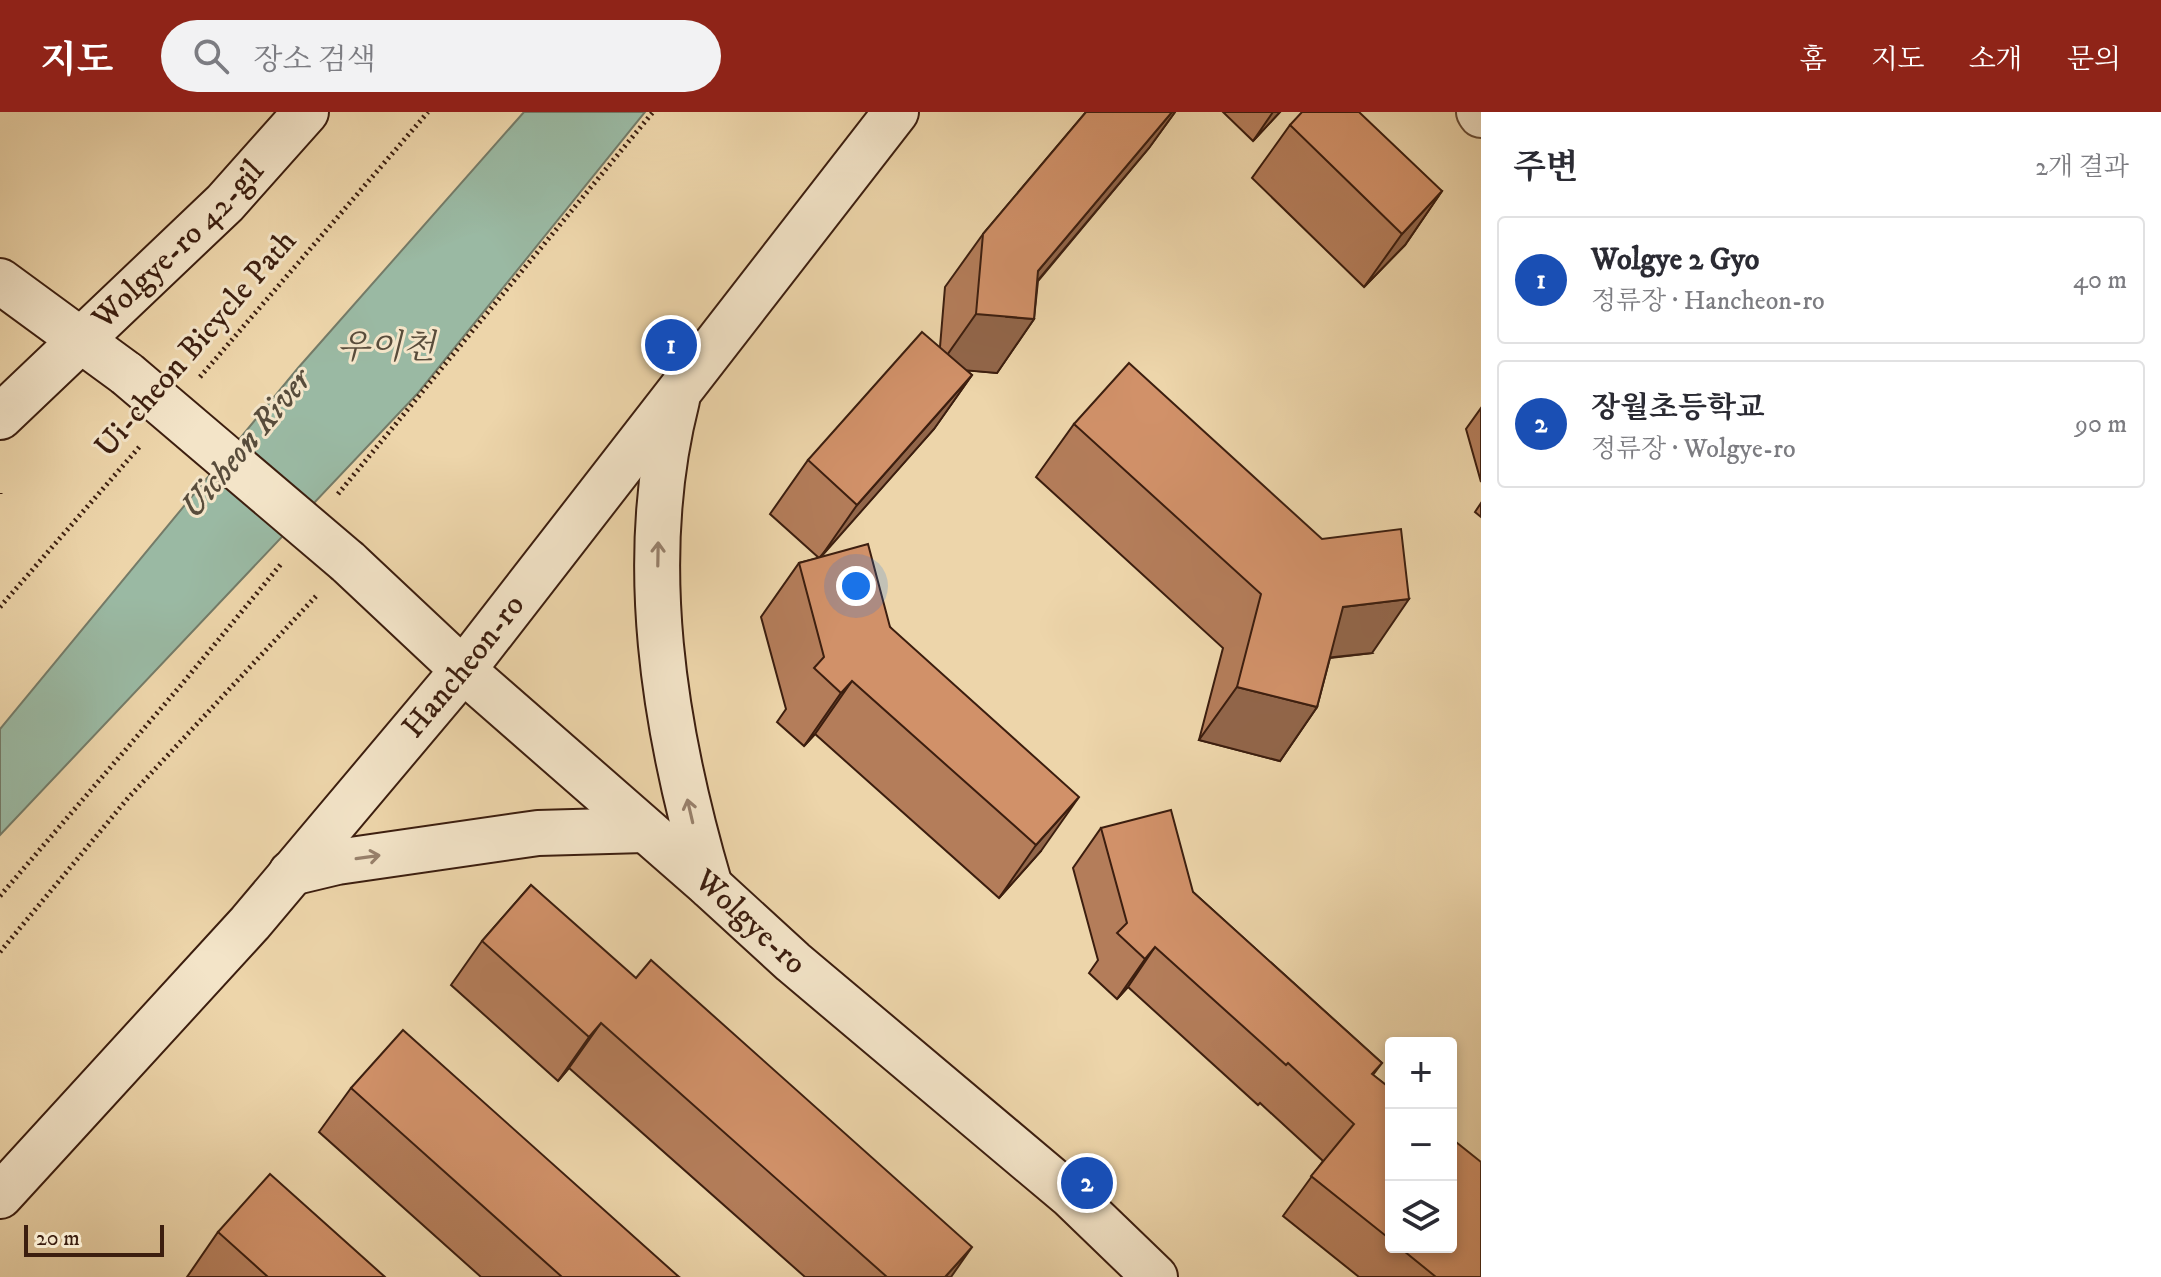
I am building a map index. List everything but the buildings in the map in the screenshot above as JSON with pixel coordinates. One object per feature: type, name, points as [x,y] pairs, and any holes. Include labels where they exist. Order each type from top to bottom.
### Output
[{"type":"main road","name":"Wolgye-ro 42-gil","points":[[0,417],[225,203],[306,112]]},
{"type":"main road","name":"Hancheon-ro","points":[[0,1196],[250,923],[463,670],[896,112]]},
{"type":"main road","points":[[0,281],[78,340]]},
{"type":"main road","name":"Wolgye-ro","points":[[78,340],[127,374],[348,562],[463,670],[793,962],[1071,1196],[1155,1277]]},
{"type":"main road","points":[[679,392],[670,426],[657,548],[659,618],[672,728],[710,886]]},
{"type":"main road","points":[[291,873],[337,862],[538,833],[644,830]]},
{"type":"path","name":"Ui-cheon Bicycle Path","points":[[196,382],[428,112]]},
{"type":"path","name":"Ui-cheon Bicycle Path","points":[[0,607],[144,440]]},
{"type":"path","points":[[0,952],[128,798],[348,562]]},
{"type":"water","name":"우이천","points":[[524,112],[645,112],[418,393],[0,835],[0,729],[298,368]]},
{"type":"place","name":"Wolgye 2 Gyo","points":[[671,345]]},
{"type":"place","name":"장월초등학교","points":[[1087,1183]]},
{"type":"water label","name":"Uicheon River","points":[[246,444]]}]
